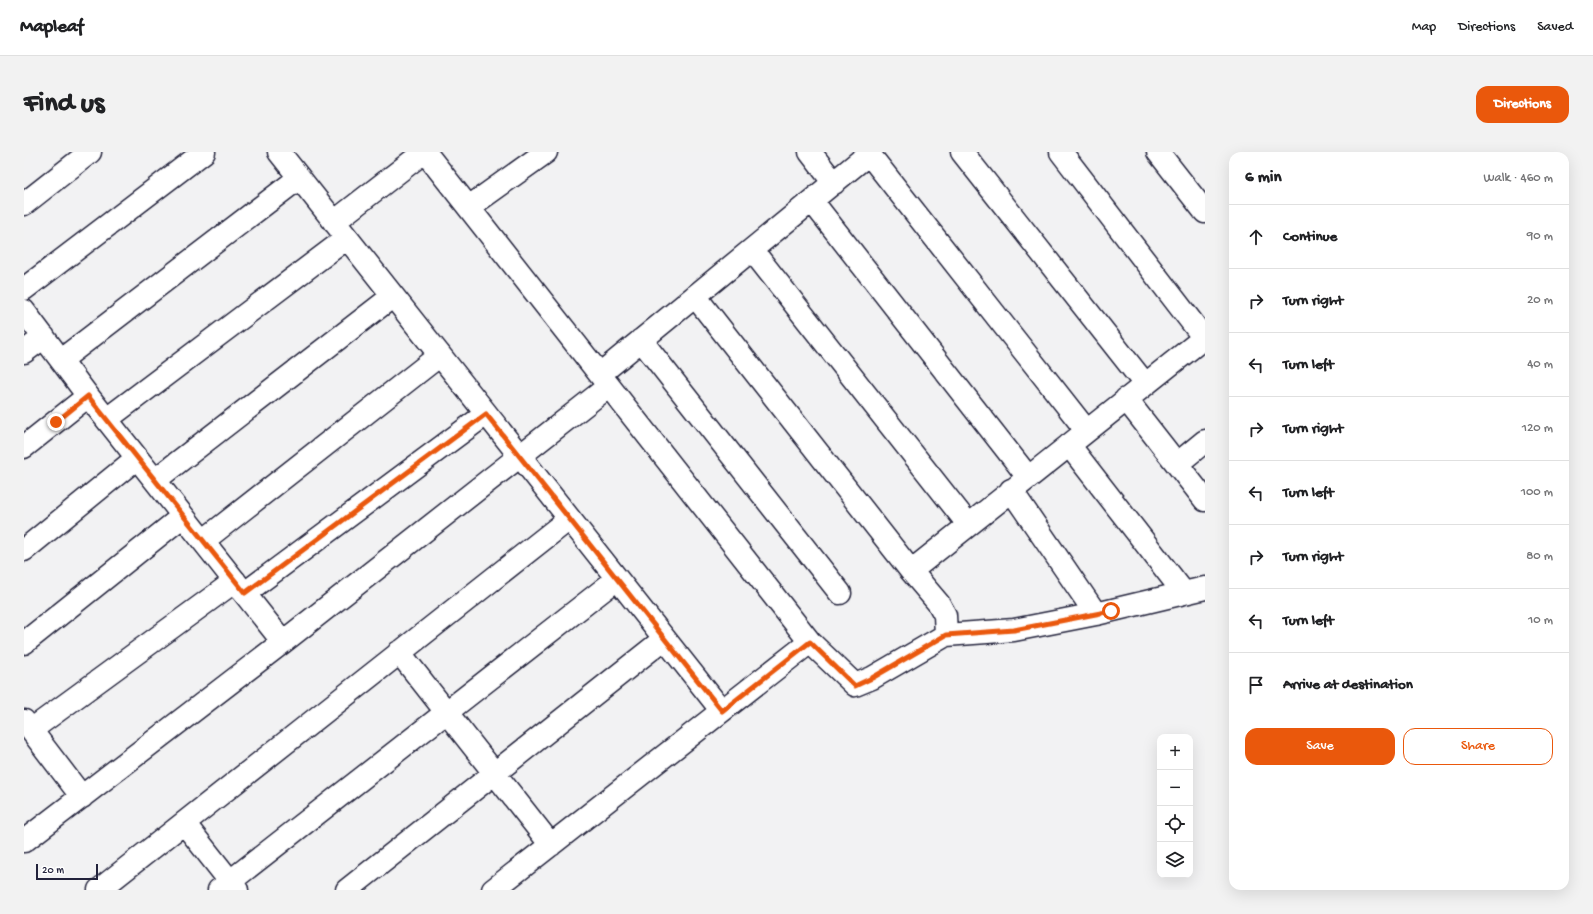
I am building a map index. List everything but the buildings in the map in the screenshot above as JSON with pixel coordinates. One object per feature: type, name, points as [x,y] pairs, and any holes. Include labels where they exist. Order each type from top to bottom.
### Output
[{"type":"street","points":[[24,204],[90,152]]},
{"type":"street","points":[[24,289],[204,152]]},
{"type":"street","points":[[279,152],[722,711]]},
{"type":"street","points":[[107,419],[340,230],[425,152],[810,642],[855,686],[872,678],[946,635],[1014,630],[1096,614],[1205,588]]},
{"type":"street","points":[[469,207],[546,152]]},
{"type":"street","points":[[810,152],[834,183]]},
{"type":"street","points":[[962,152],[1145,384]]},
{"type":"street","points":[[911,571],[1086,430],[1205,338],[1061,152]]},
{"type":"street","points":[[1158,152],[1205,212]]},
{"type":"street","points":[[24,841],[283,642],[520,456],[604,380],[641,340],[870,153],[1086,430]]},
{"type":"street","points":[[61,360],[299,178]]},
{"type":"street","points":[[812,201],[1020,484],[1096,614]]},
{"type":"street","points":[[752,250],[968,524]]},
{"type":"street","points":[[155,480],[393,296]]},
{"type":"street","points":[[695,296],[911,571],[939,604],[945,616],[946,635]]},
{"type":"street","points":[[24,311],[88,396],[283,642]]},
{"type":"street","points":[[24,352],[44,337]]},
{"type":"street","points":[[641,340],[840,593]]},
{"type":"street","points":[[203,541],[440,355]]},
{"type":"street","points":[[24,447],[88,396]]},
{"type":"street","points":[[1126,399],[1205,500]]},
{"type":"street","points":[[82,797],[27,725],[240,587],[486,414]]},
{"type":"street","points":[[1177,464],[1205,441]]},
{"type":"street","points":[[1069,444],[1184,593]]},
{"type":"street","points":[[24,550],[137,458]]},
{"type":"street","points":[[24,644],[183,516]]},
{"type":"street","points":[[98,890],[569,519]]},
{"type":"street","points":[[184,823],[229,887],[447,712],[617,579]]},
{"type":"street","points":[[347,890],[664,639]]},
{"type":"street","points":[[493,890],[810,642]]},
{"type":"street","points":[[400,652],[551,845]]},
{"type":"route","points":[[56,422],[88,396],[245,593],[486,414],[722,711],[810,642],[855,686],[862,684],[946,635],[1014,630],[1111,611]]}]
